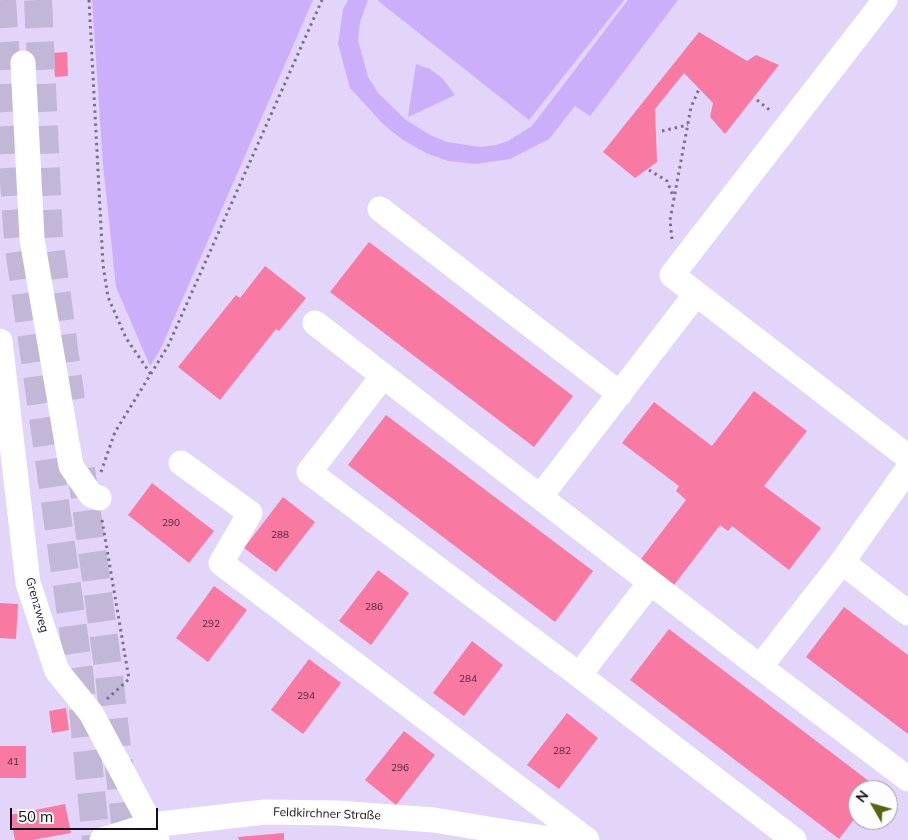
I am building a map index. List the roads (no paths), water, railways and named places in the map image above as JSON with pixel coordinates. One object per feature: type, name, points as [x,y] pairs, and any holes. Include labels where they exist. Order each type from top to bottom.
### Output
[{"type":"street","points":[[885,0],[672,274],[908,458]]},
{"type":"street","points":[[23,63],[32,239],[71,466],[91,496],[99,498]]},
{"type":"street","points":[[380,209],[620,394]]},
{"type":"street","points":[[540,497],[696,294]]},
{"type":"street","points":[[315,323],[650,583],[908,779]]},
{"type":"street","name":"Grenzweg","points":[[0,342],[28,583],[57,671],[91,713],[154,832]]},
{"type":"street","points":[[383,376],[309,472],[794,840]]},
{"type":"street","points":[[181,463],[250,513],[220,563],[588,840]]},
{"type":"street","points":[[760,667],[842,562],[908,469]]},
{"type":"street","points":[[842,562],[908,613]]},
{"type":"street","points":[[579,675],[650,583]]},
{"type":"street","name":"Feldkirchner Straße","points":[[102,840],[265,812],[337,813],[434,820],[554,840]]},
{"type":"tunnel","points":[[2,0],[18,241],[79,671],[96,840]]},
{"type":"tunnel","points":[[38,0],[49,238],[71,400]]},
{"type":"tunnel","points":[[81,469],[109,675],[127,840]]}]
